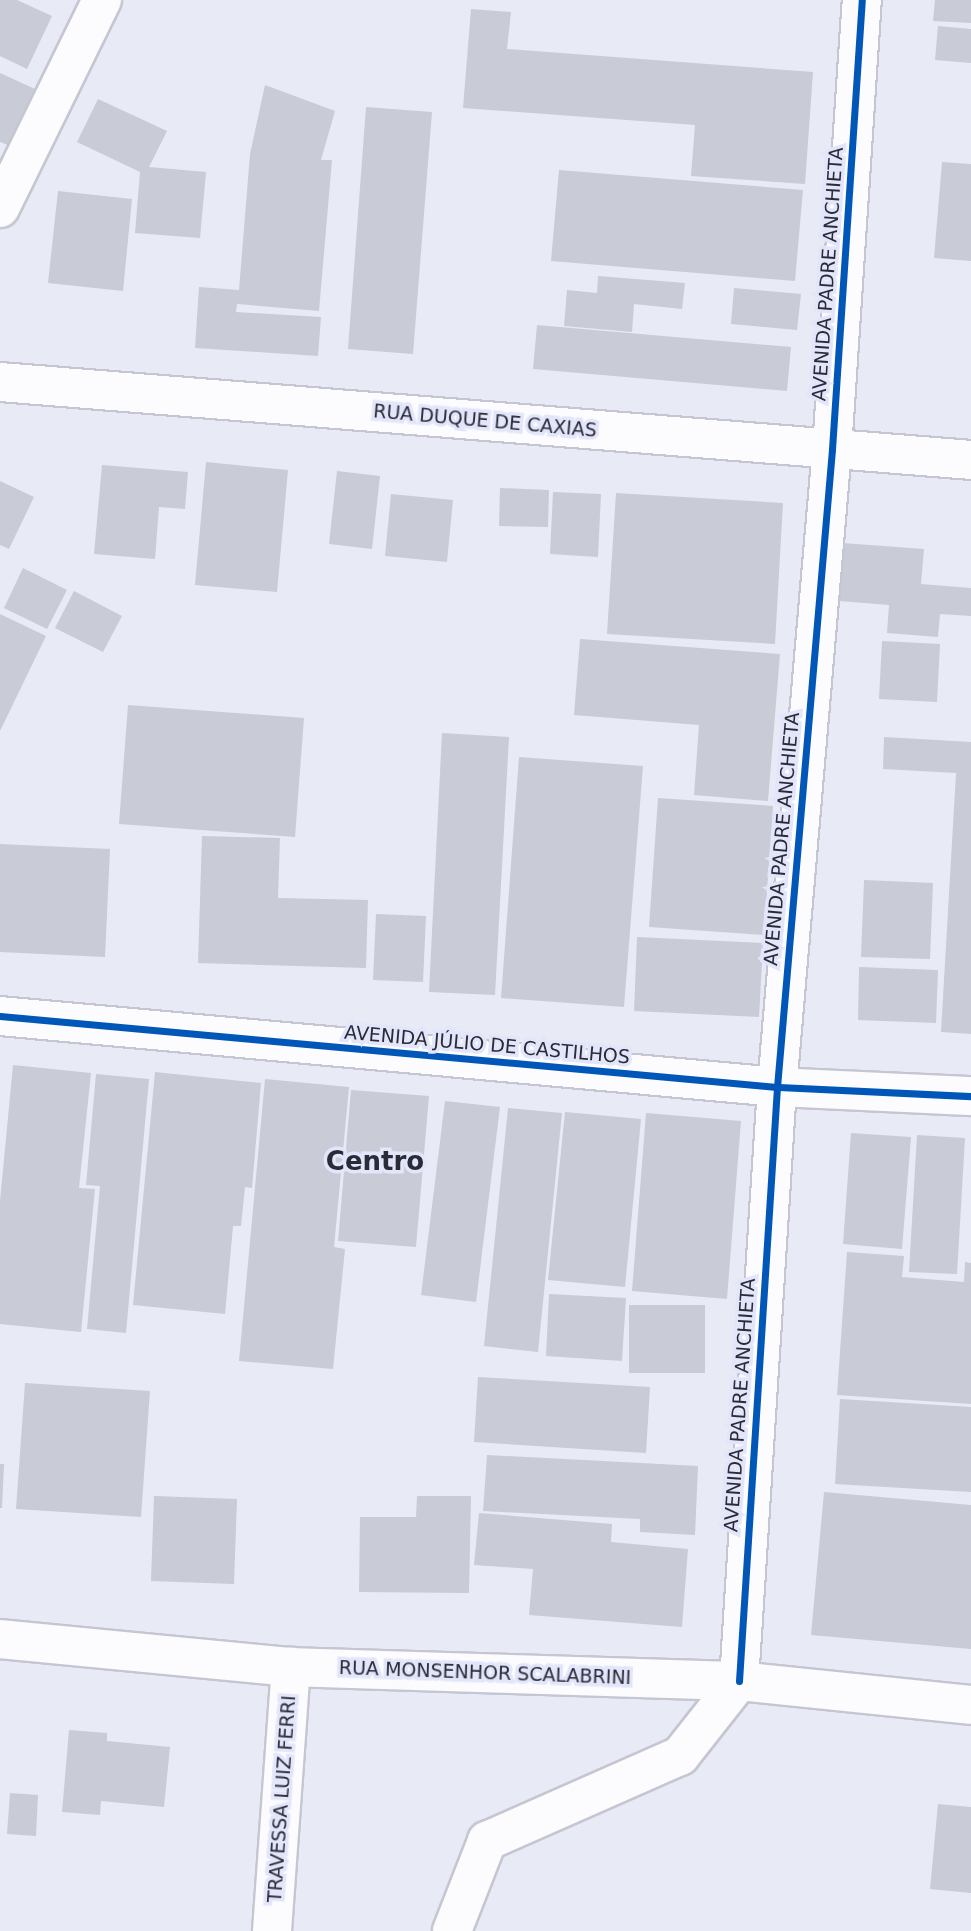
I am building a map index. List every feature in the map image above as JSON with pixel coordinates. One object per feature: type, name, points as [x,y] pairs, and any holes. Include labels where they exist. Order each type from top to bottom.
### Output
[{"type":"street","points":[[0,208],[102,0]]},
{"type":"street","name":"AVENIDA PADRE ANCHIETA","points":[[739,1681],[777,1087],[832,449],[862,0]]},
{"type":"street","name":"RUA DUQUE DE CAXIAS","points":[[0,382],[971,460]]},
{"type":"street","name":"AVENIDA JÚLIO DE CASTILHOS","points":[[0,1016],[777,1087],[971,1096]]},
{"type":"street","name":"RUA MONSENHOR SCALABRINI","points":[[0,1640],[291,1667],[739,1681],[971,1705]]},
{"type":"street","name":"TRAVESSA LUIZ FERRI","points":[[272,1931],[291,1667]]},
{"type":"street","points":[[452,1931],[487,1841],[680,1756],[739,1681]]},
{"type":"building","points":[[0,0],[17,0],[52,16],[27,69],[0,56]]},
{"type":"building","points":[[935,0],[971,0],[971,23],[933,21]]},
{"type":"building","points":[[471,9],[511,12],[507,49],[813,72],[805,184],[691,176],[695,125],[463,108]]},
{"type":"building","points":[[938,26],[971,29],[971,63],[935,60]]},
{"type":"building","points":[[0,73],[35,89],[8,145],[0,142]]},
{"type":"building","points":[[265,85],[335,111],[321,160],[332,160],[319,311],[237,304],[236,312],[321,317],[318,356],[195,348],[199,287],[239,290],[250,154]]},
{"type":"building","points":[[98,99],[167,131],[149,167],[206,172],[200,238],[135,233],[140,172],[77,142]]},
{"type":"building","points":[[366,107],[432,112],[413,354],[348,349]]},
{"type":"building","points":[[942,162],[971,164],[971,261],[934,258]]},
{"type":"building","points":[[559,170],[803,190],[795,281],[551,261]]},
{"type":"building","points":[[58,191],[132,199],[123,291],[48,283]]},
{"type":"building","points":[[598,276],[685,283],[682,309],[634,304],[632,332],[564,326],[567,290],[597,293]]},
{"type":"building","points":[[734,288],[801,294],[797,330],[731,324]]},
{"type":"building","points":[[537,325],[791,347],[787,391],[533,369]]},
{"type":"building","points":[[206,462],[288,470],[277,592],[195,585]]},
{"type":"building","points":[[102,465],[188,472],[185,509],[159,507],[155,559],[94,554]]},
{"type":"building","points":[[337,471],[380,476],[372,549],[329,544]]},
{"type":"building","points":[[0,481],[34,497],[9,549],[0,545]]},
{"type":"building","points":[[500,488],[549,490],[548,527],[499,526]]},
{"type":"building","points":[[553,492],[601,494],[598,557],[550,554]]},
{"type":"building","points":[[616,493],[783,503],[775,644],[607,634]]},
{"type":"building","points":[[391,494],[453,500],[447,562],[385,556]]},
{"type":"building","points":[[843,543],[924,549],[921,584],[971,588],[971,616],[940,614],[938,637],[887,633],[889,605],[839,601]]},
{"type":"building","points":[[23,568],[67,590],[47,629],[4,608]]},
{"type":"building","points":[[74,591],[122,616],[103,652],[55,628]]},
{"type":"building","points":[[0,614],[46,636],[0,731]]},
{"type":"building","points":[[580,639],[780,654],[768,801],[694,795],[699,725],[574,715]]},
{"type":"building","points":[[882,641],[940,644],[937,702],[879,699]]},
{"type":"building","points":[[128,705],[304,718],[295,837],[119,824]]},
{"type":"building","points":[[442,733],[509,737],[495,995],[429,992]]},
{"type":"building","points":[[884,737],[971,742],[971,1034],[941,1032],[956,773],[883,769]]},
{"type":"building","points":[[519,757],[643,766],[624,1007],[501,998]]},
{"type":"building","points":[[658,798],[773,806],[764,935],[649,927]]},
{"type":"building","points":[[202,836],[280,838],[278,898],[368,900],[366,968],[198,963]]},
{"type":"building","points":[[0,844],[110,849],[105,957],[0,952]]},
{"type":"building","points":[[864,880],[933,883],[930,959],[861,957]]},
{"type":"building","points":[[376,914],[426,916],[423,982],[373,980]]},
{"type":"building","points":[[637,937],[763,943],[759,1017],[634,1011]]},
{"type":"building","points":[[859,967],[938,970],[936,1023],[858,1020]]},
{"type":"building","points":[[13,1065],[91,1073],[79,1188],[95,1189],[81,1332],[0,1324],[0,1201]]},
{"type":"building","points":[[155,1072],[261,1083],[252,1188],[245,1187],[241,1226],[233,1226],[225,1314],[133,1305]]},
{"type":"building","points":[[96,1074],[149,1079],[126,1333],[87,1329],[100,1186],[86,1185]]},
{"type":"building","points":[[265,1079],[349,1087],[334,1247],[345,1249],[333,1369],[239,1361]]},
{"type":"building","points":[[351,1090],[429,1096],[416,1247],[338,1241]]},
{"type":"building","points":[[445,1101],[500,1107],[476,1302],[421,1295]]},
{"type":"building","points":[[508,1108],[562,1113],[538,1352],[484,1346]]},
{"type":"building","points":[[565,1112],[641,1119],[625,1287],[548,1280]]},
{"type":"building","points":[[646,1113],[741,1121],[727,1299],[632,1291]]},
{"type":"building","points":[[851,1133],[911,1137],[902,1249],[843,1244]]},
{"type":"building","points":[[917,1135],[965,1138],[957,1274],[909,1272]]},
{"type":"building","points":[[847,1252],[904,1256],[902,1277],[964,1282],[965,1262],[971,1263],[971,1404],[837,1395]]},
{"type":"building","points":[[549,1294],[626,1298],[622,1361],[546,1356]]},
{"type":"building","points":[[629,1305],[705,1305],[705,1373],[629,1373]]},
{"type":"building","points":[[478,1377],[650,1387],[646,1453],[474,1442]]},
{"type":"building","points":[[25,1383],[150,1391],[141,1517],[16,1509]]},
{"type":"building","points":[[840,1399],[971,1407],[971,1492],[835,1484]]},
{"type":"building","points":[[487,1455],[698,1466],[695,1535],[640,1532],[640,1519],[483,1511]]},
{"type":"building","points":[[0,1464],[4,1464],[2,1508],[0,1508]]},
{"type":"building","points":[[824,1492],[971,1505],[971,1649],[811,1635]]},
{"type":"building","points":[[154,1496],[237,1499],[234,1584],[151,1581]]},
{"type":"building","points":[[417,1496],[471,1496],[469,1593],[359,1592],[360,1517],[416,1517]]},
{"type":"building","points":[[479,1513],[612,1524],[611,1542],[688,1549],[682,1627],[529,1615],[533,1569],[474,1565]]},
{"type":"building","points":[[69,1730],[107,1733],[107,1741],[170,1747],[164,1807],[101,1801],[100,1815],[62,1812]]},
{"type":"building","points":[[10,1793],[38,1795],[36,1836],[7,1834]]},
{"type":"building","points":[[938,1804],[971,1807],[971,1893],[930,1889]]},
{"type":"cycle path","points":[[739,1681],[777,1087],[832,449],[862,0]]},
{"type":"cycle path","points":[[0,1016],[777,1087],[971,1096]]},
{"type":"district","name":"Centro","points":[[375,1162]]}]
